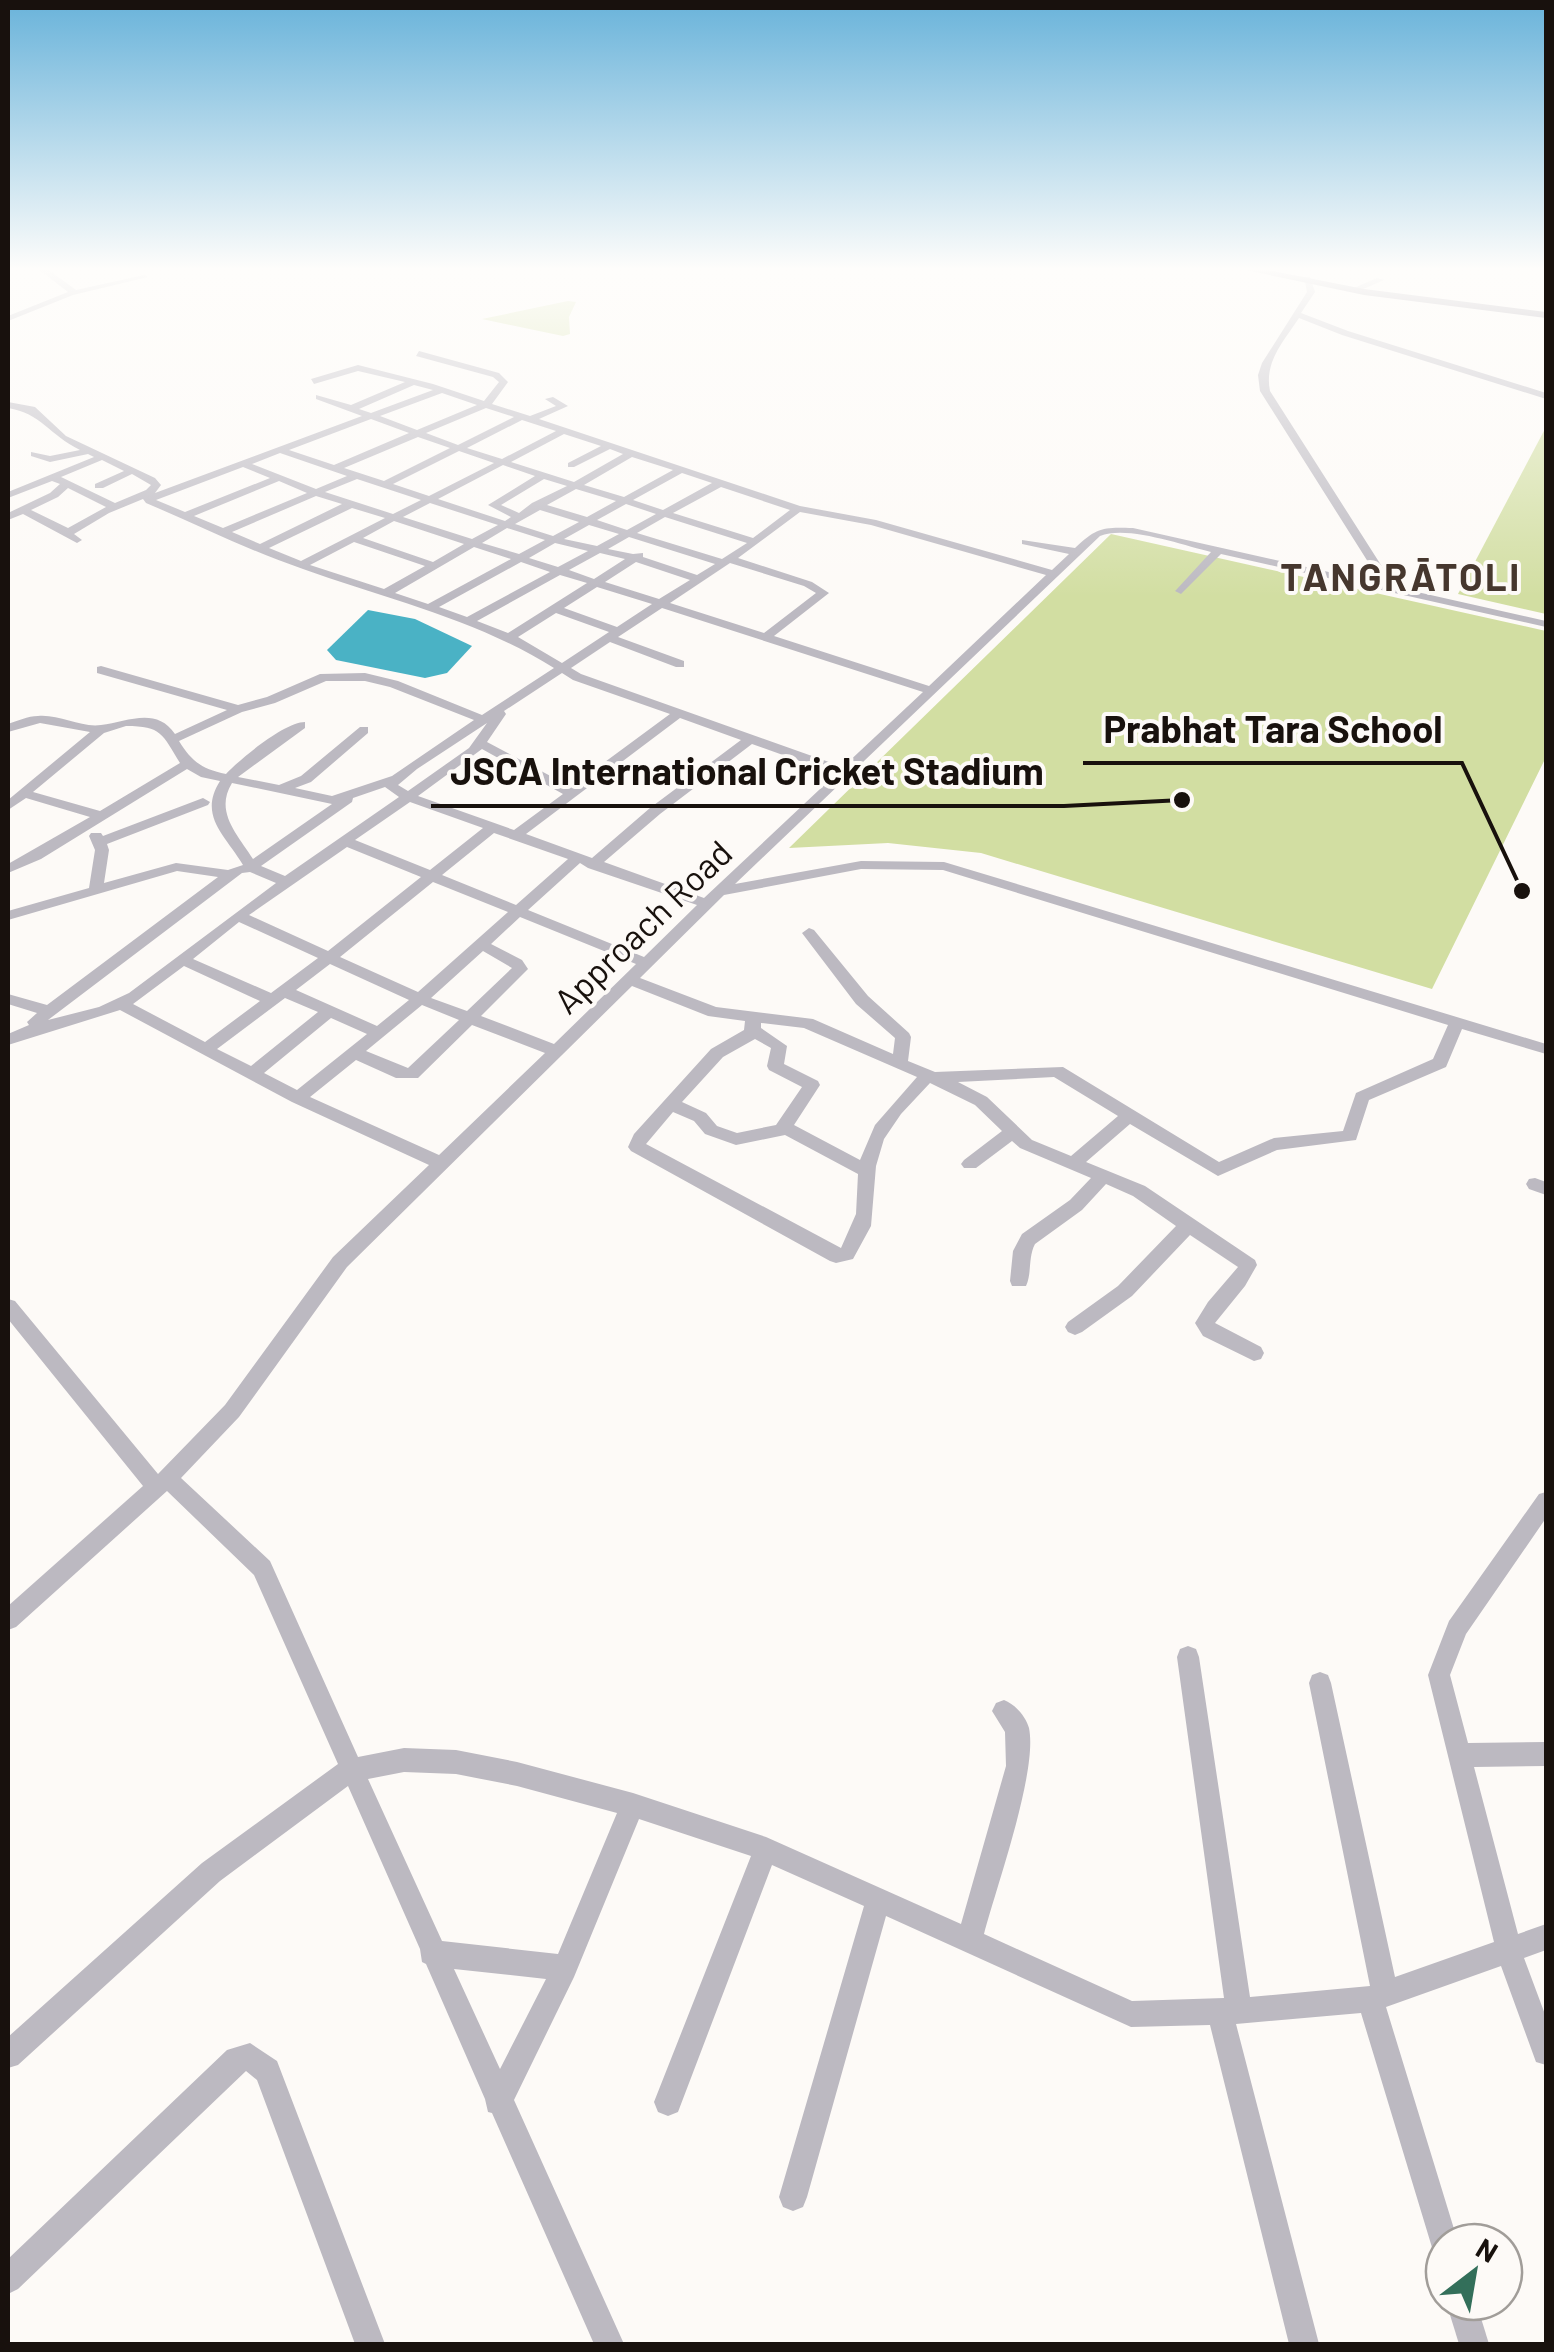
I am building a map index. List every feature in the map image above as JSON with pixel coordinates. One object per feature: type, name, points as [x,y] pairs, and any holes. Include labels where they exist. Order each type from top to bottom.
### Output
[{"type":"street","points":[[314,381],[325,378]]},
{"type":"street","points":[[393,378],[487,404],[798,509],[872,522],[1055,574]]},
{"type":"street","points":[[335,468],[487,404],[502,379],[498,378]]},
{"type":"street","points":[[1263,378],[1265,391],[1364,567]]},
{"type":"street","points":[[1488,378],[1546,396]]},
{"type":"street","points":[[350,409],[412,383]]},
{"type":"street","points":[[23,510],[72,536],[114,507],[282,451],[442,390]]},
{"type":"street","points":[[319,397],[458,448],[755,542]]},
{"type":"street","points":[[386,484],[527,417],[563,406],[550,399]]},
{"type":"street","points":[[8,405],[32,409],[63,438],[155,483],[148,496]]},
{"type":"street","points":[[302,565],[565,430]]},
{"type":"street","points":[[571,465],[610,446]]},
{"type":"street","points":[[34,454],[50,459],[88,450]]},
{"type":"street","points":[[282,451],[551,539],[636,558],[698,579]]},
{"type":"street","points":[[386,593],[630,454]]},
{"type":"street","points":[[8,495],[102,457]]},
{"type":"street","points":[[242,463],[317,493],[932,691]]},
{"type":"street","points":[[99,486],[131,471]]},
{"type":"street","points":[[431,607],[678,471]]},
{"type":"street","points":[[222,532],[356,474]]},
{"type":"street","points":[[517,516],[493,504],[545,474]]},
{"type":"street","points":[[51,476],[114,507]]},
{"type":"street","points":[[186,516],[278,478]]},
{"type":"street","points":[[8,521],[67,484]]},
{"type":"street","points":[[468,621],[718,484]]},
{"type":"street","points":[[148,496],[302,565],[431,607],[509,638],[564,670],[847,774]]},
{"type":"street","points":[[260,548],[351,504]]},
{"type":"street","points":[[536,505],[808,584],[823,593],[764,638]]},
{"type":"street","points":[[13,1037],[231,875],[251,867],[350,798],[392,780],[564,670],[798,509]]},
{"type":"street","name":"Approach Road","points":[[8,1620],[162,1482],[232,1411],[340,1262],[720,891],[1096,534],[1117,530],[1344,579],[1364,567],[1395,590],[1546,624]]},
{"type":"street","points":[[353,538],[433,565]]},
{"type":"street","points":[[1026,542],[1077,552]]},
{"type":"street","points":[[509,638],[658,543]]},
{"type":"street","points":[[1181,591],[1219,550]]},
{"type":"street","points":[[558,609],[680,664]]},
{"type":"street","points":[[102,670],[238,709]]},
{"type":"street","points":[[174,739],[318,678],[337,676],[394,684],[484,720]]},
{"type":"street","points":[[13,1037],[122,1005],[238,916],[481,744],[504,708]]},
{"type":"street","points":[[514,836],[679,714]]},
{"type":"street","points":[[8,728],[40,719],[100,730],[142,720],[162,726],[174,739],[186,764],[226,780],[334,800],[350,798]]},
{"type":"street","points":[[287,882],[251,867],[216,804],[226,780],[301,724]]},
{"type":"street","points":[[8,806],[100,730]]},
{"type":"street","points":[[280,789],[306,779],[364,730]]},
{"type":"street","points":[[298,1098],[420,999],[518,911],[750,739]]},
{"type":"street","points":[[481,744],[574,794]]},
{"type":"street","points":[[8,869],[36,856],[186,764]]},
{"type":"street","points":[[392,780],[393,789],[408,798],[707,904]]},
{"type":"street","points":[[26,794],[101,816]]},
{"type":"street","points":[[100,842],[203,802]]},
{"type":"street","points":[[84,826],[100,842],[96,888]]},
{"type":"street","points":[[206,1049],[493,828]]},
{"type":"street","points":[[345,841],[646,964]]},
{"type":"street","points":[[735,877],[859,858],[928,856],[960,861],[1546,1040]]},
{"type":"street","points":[[720,891],[861,865],[944,866],[1546,1048]]},
{"type":"street","points":[[8,916],[176,867],[231,875]]},
{"type":"street","points":[[238,916],[420,999],[556,1051]]},
{"type":"street","points":[[809,932],[862,1000],[902,1036],[900,1063]]},
{"type":"street","points":[[353,1052],[409,1075],[520,969],[517,963],[482,946]]},
{"type":"street","points":[[183,960],[329,1011],[376,1032]]},
{"type":"street","points":[[629,980],[754,1023],[807,1023],[974,1096],[1034,1148],[1152,1199],[1248,1265],[1234,1288],[1216,1302],[1205,1322],[1210,1331],[1254,1353]]},
{"type":"street","points":[[8,999],[50,1010]]},
{"type":"street","points":[[122,1005],[298,1098],[440,1163]]},
{"type":"street","points":[[252,1074],[329,1011]]},
{"type":"street","points":[[754,1023],[743,1041],[717,1053],[637,1142],[639,1149],[836,1256],[847,1254],[865,1228],[866,1171],[880,1130],[931,1076],[1052,1069],[1215,1170],[1274,1144],[1346,1137],[1352,1133],[1358,1104],[1367,1094],[1440,1063],[1458,1022]]},
{"type":"street","points":[[754,1023],[779,1046],[775,1066],[812,1084],[783,1128]]},
{"type":"street","points":[[671,1104],[736,1140],[783,1128],[866,1171]]},
{"type":"street","points":[[1072,1164],[1130,1114]]},
{"type":"street","points":[[970,1164],[1012,1132]]},
{"type":"street","points":[[1019,1281],[1022,1251],[1028,1238],[1076,1205],[1103,1176]]},
{"type":"street","points":[[1075,1327],[1125,1291],[1188,1225]]},
{"type":"street","points":[[8,1306],[162,1482],[262,1568],[498,2102],[610,2344]]},
{"type":"street","points":[[1546,1501],[1456,1628],[1439,1676],[1509,1950],[1546,2052]]},
{"type":"street","points":[[1188,1657],[1229,2011],[1304,2344]]},
{"type":"street","points":[[1320,1683],[1378,1996],[1438,2222]]},
{"type":"street","points":[[969,1940],[1018,1766],[1017,1729],[1004,1711]]},
{"type":"street","points":[[1459,1755],[1546,1754]]},
{"type":"street","points":[[8,2055],[211,1872],[350,1770],[404,1760],[456,1762],[633,1805],[766,1849],[1131,2014],[1229,2011],[1378,1996],[1546,1937]]},
{"type":"street","points":[[498,2102],[564,1968],[633,1805]]},
{"type":"street","points":[[668,2102],[766,1849]]},
{"type":"street","points":[[794,2197],[879,1898]]},
{"type":"street","points":[[432,1953],[564,1968]]},
{"type":"street","points":[[8,2279],[237,2060],[250,2058],[267,2071],[368,2344]]},
{"type":"green space","points":[[1546,427],[1546,614],[1458,594]]},
{"type":"green space","points":[[1111,534],[1546,631],[1546,757],[1432,989],[981,853],[888,843],[789,848]]},
{"type":"water","points":[[368,610],[415,619],[472,646],[447,673],[425,678],[336,660],[327,650]]},
{"type":"place","name":"JSCA International Cricket Stadium","points":[[1182,800]]},
{"type":"place","name":"Prabhat Tara School","points":[[1522,891]]},
{"type":"district","name":"TANGRĀTOLI","points":[[1401,576]]}]
